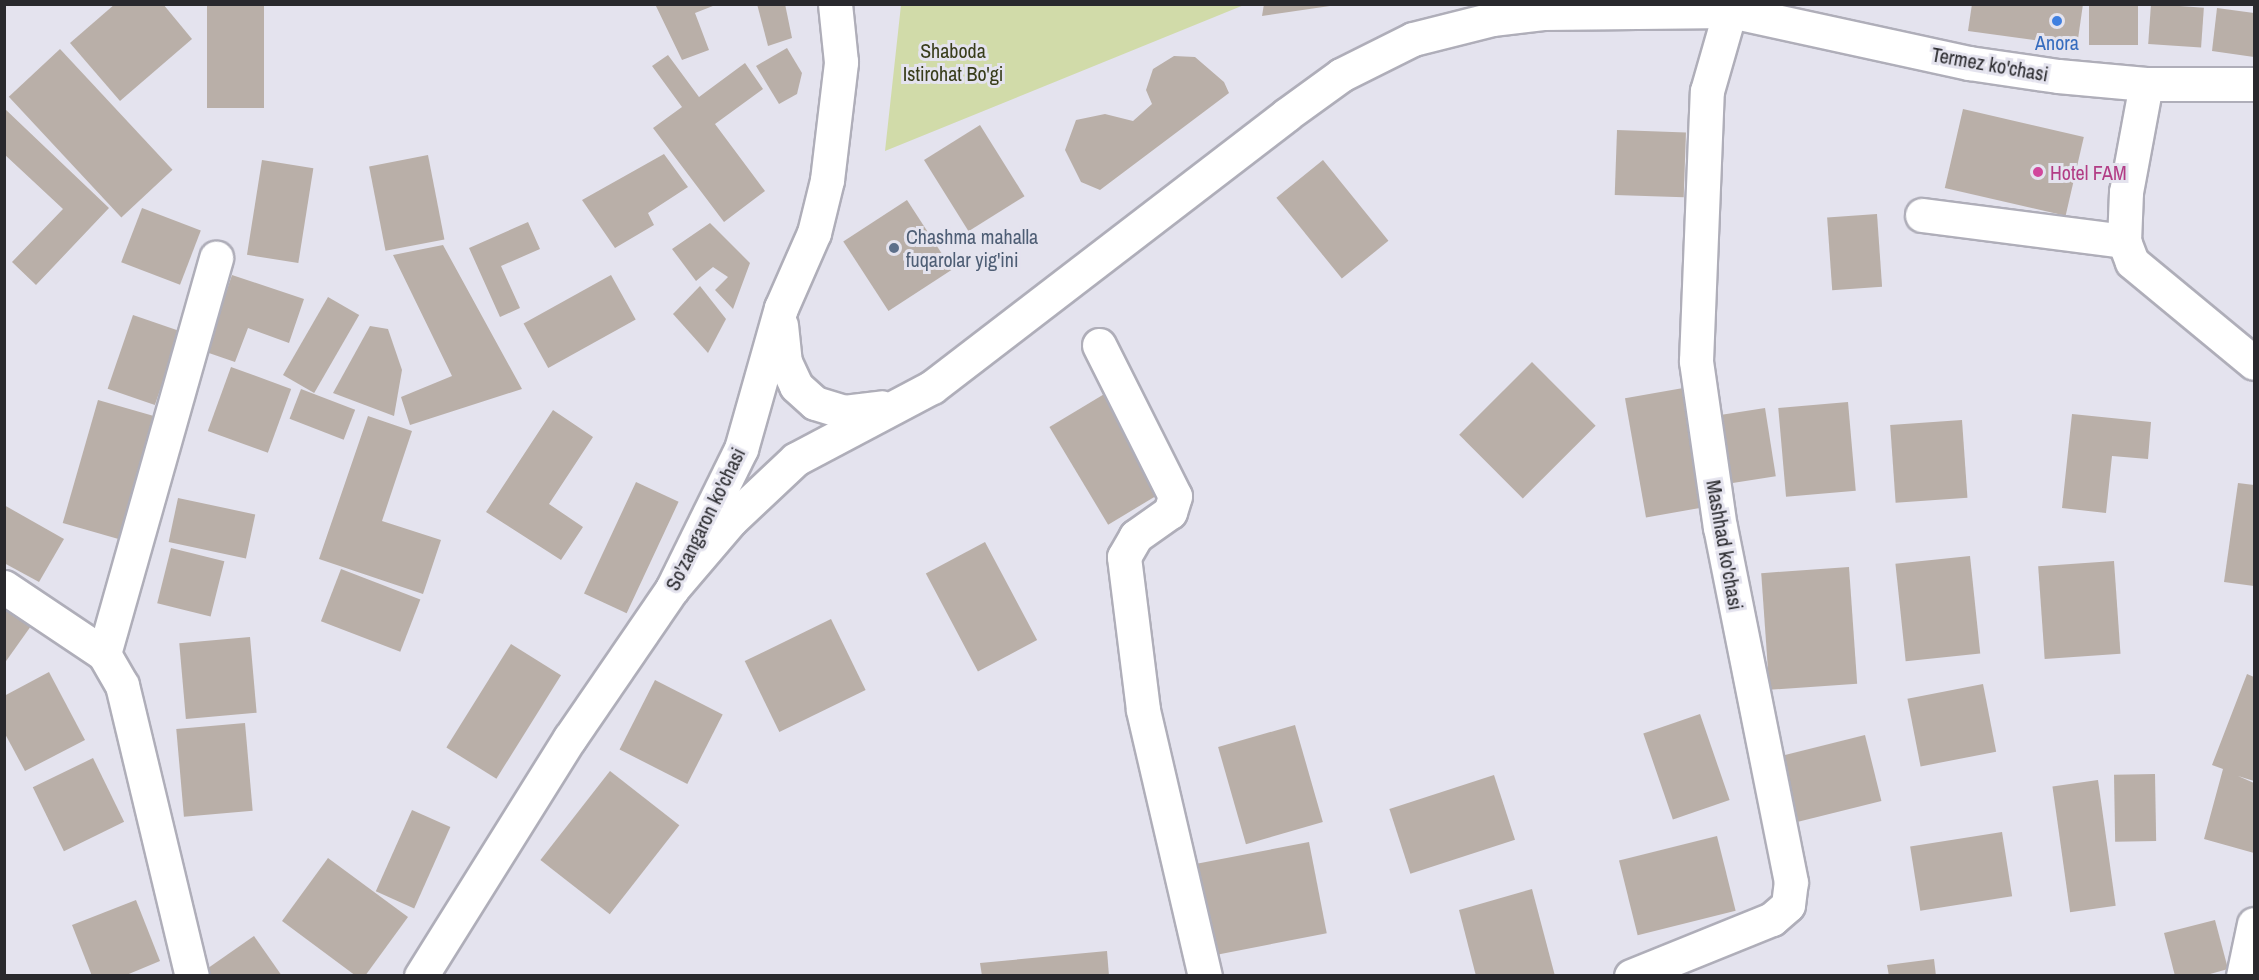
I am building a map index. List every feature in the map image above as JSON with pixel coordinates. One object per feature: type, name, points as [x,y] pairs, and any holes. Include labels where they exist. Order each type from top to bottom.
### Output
[{"type":"main road","name":"So'zangaron ko'chasi","points":[[421,975],[570,738],[672,589],[741,449],[781,308],[814,233],[827,180],[841,62],[835,4]]},
{"type":"main road","name":"Termez ko'chasi","points":[[932,387],[1062,283],[1341,75],[1377,54],[1422,36],[1492,19],[1547,9],[1725,8],[1969,63],[2146,84],[2254,84]]},
{"type":"main road","name":"Mashhad ko'chasi","points":[[1630,975],[1772,919],[1788,905],[1791,882],[1720,528],[1696,361],[1707,91],[1725,8]]},
{"type":"main road","points":[[2146,84],[2126,192],[2124,241],[2132,262],[2254,363]]},
{"type":"main road","points":[[1922,215],[2124,241]]},
{"type":"main road","points":[[104,654],[216,257]]},
{"type":"main road","points":[[781,308],[785,362],[796,386],[815,403],[844,412],[873,410],[932,387]]},
{"type":"main road","points":[[1099,345],[1174,496],[1170,512],[1136,536],[1124,557],[1143,710],[1205,975]]},
{"type":"main road","points":[[672,589],[731,520],[796,459],[932,387]]},
{"type":"main road","points":[[4,587],[104,654],[122,686],[192,975]]},
{"type":"main road","points":[[2243,975],[2254,924]]},
{"type":"green space","name":"Shaboda Istirohat Bo'gi","points":[[901,4],[1244,5],[885,151]]},
{"type":"building","points":[[115,4],[163,4],[192,39],[120,101],[70,43]]},
{"type":"building","points":[[207,4],[264,4],[264,108],[207,108]]},
{"type":"building","points":[[655,4],[718,4],[695,13],[709,50],[682,60]]},
{"type":"building","points":[[757,4],[785,4],[792,38],[768,46]]},
{"type":"building","points":[[1264,4],[1330,4],[1330,6],[1262,16]]},
{"type":"building","points":[[1972,4],[2083,4],[2077,46],[1968,31]]},
{"type":"building","points":[[2089,4],[2138,4],[2138,45],[2089,45]]},
{"type":"building","points":[[2151,4],[2204,8],[2201,48],[2148,44]]},
{"type":"building","points":[[2217,8],[2254,13],[2254,57],[2212,51]]},
{"type":"building","points":[[787,48],[802,73],[797,94],[779,104],[756,66]]},
{"type":"building","points":[[60,49],[173,170],[121,217],[9,97]]},
{"type":"building","points":[[668,55],[699,97],[745,63],[763,89],[715,124],[765,191],[724,222],[653,128],[682,107],[652,66]]},
{"type":"building","points":[[1174,56],[1195,57],[1224,82],[1229,93],[1100,190],[1081,182],[1065,150],[1076,120],[1105,114],[1133,121],[1152,104],[1146,90],[1153,69]]},
{"type":"building","points":[[4,108],[109,208],[36,285],[12,262],[63,209],[4,154]]},
{"type":"building","points":[[1963,109],[2084,137],[2066,216],[1945,188]]},
{"type":"building","points":[[980,125],[1025,196],[969,231],[924,160]]},
{"type":"building","points":[[1617,130],[1686,132],[1684,197],[1615,195]]},
{"type":"building","points":[[664,154],[688,187],[648,213],[654,225],[615,248],[582,200]]},
{"type":"building","points":[[428,155],[444,239],[386,251],[369,166]]},
{"type":"building","points":[[262,160],[313,168],[298,263],[247,255]]},
{"type":"building","points":[[1323,160],[1388,241],[1342,279],[1276,198]]},
{"type":"building","points":[[907,200],[952,270],[888,311],[843,241]]},
{"type":"building","points":[[142,208],[201,231],[180,285],[121,262]]},
{"type":"building","points":[[1877,214],[1882,287],[1832,290],[1827,217]]},
{"type":"building","points":[[528,222],[540,249],[501,266],[520,308],[500,317],[469,248]]},
{"type":"building","points":[[710,223],[750,263],[733,309],[715,290],[728,277],[713,267],[696,281],[672,249]]},
{"type":"building","points":[[443,245],[522,389],[410,425],[401,397],[452,376],[393,255]]},
{"type":"building","points":[[232,275],[304,299],[289,343],[248,328],[235,362],[206,352]]},
{"type":"building","points":[[611,275],[636,320],[548,368],[524,323]]},
{"type":"building","points":[[700,286],[726,319],[708,353],[673,314]]},
{"type":"building","points":[[328,297],[359,315],[314,393],[283,375]]},
{"type":"building","points":[[133,315],[180,331],[155,405],[108,389]]},
{"type":"building","points":[[370,326],[388,329],[402,370],[394,416],[333,393]]},
{"type":"building","points":[[1532,362],[1596,426],[1523,498],[1459,435]]},
{"type":"building","points":[[231,367],[291,389],[268,453],[208,431]]},
{"type":"building","points":[[1689,387],[1710,506],[1646,517],[1625,398]]},
{"type":"building","points":[[301,389],[355,410],[344,440],[290,419]]},
{"type":"building","points":[[1106,393],[1165,491],[1108,525],[1049,427]]},
{"type":"building","points":[[98,400],[154,416],[118,539],[63,523]]},
{"type":"building","points":[[1848,402],[1856,491],[1786,497],[1778,408]]},
{"type":"building","points":[[1765,408],[1776,476],[1721,485],[1711,417]]},
{"type":"building","points":[[553,410],[593,437],[549,504],[583,527],[561,560],[486,512]]},
{"type":"building","points":[[2072,414],[2151,422],[2148,459],[2112,456],[2106,513],[2062,508]]},
{"type":"building","points":[[368,416],[412,431],[382,521],[441,540],[423,594],[319,559]]},
{"type":"building","points":[[1962,420],[1967,498],[1896,503],[1890,425]]},
{"type":"building","points":[[636,482],[679,502],[627,613],[584,593]]},
{"type":"building","points":[[2238,483],[2254,485],[2254,586],[2224,582]]},
{"type":"building","points":[[178,498],[255,514],[246,558],[169,542]]},
{"type":"building","points":[[4,505],[64,539],[39,582],[4,563]]},
{"type":"building","points":[[985,542],[1037,640],[978,671],[926,573]]},
{"type":"building","points":[[171,548],[224,561],[211,617],[157,603]]},
{"type":"building","points":[[1970,556],[1980,653],[1906,661],[1895,564]]},
{"type":"building","points":[[2114,561],[2120,654],[2045,659],[2038,566]]},
{"type":"building","points":[[1849,567],[1857,684],[1769,690],[1761,573]]},
{"type":"building","points":[[341,569],[420,599],[400,652],[321,621]]},
{"type":"building","points":[[4,608],[31,626],[4,664]]},
{"type":"building","points":[[831,619],[866,690],[779,732],[745,661]]},
{"type":"building","points":[[250,637],[257,713],[186,719],[179,643]]},
{"type":"building","points":[[511,644],[561,675],[496,779],[446,747]]},
{"type":"building","points":[[49,672],[85,740],[25,771],[4,732],[4,696]]},
{"type":"building","points":[[2247,674],[2254,677],[2254,781],[2238,776],[2254,783],[2254,853],[2204,839],[2223,769],[2212,765]]},
{"type":"building","points":[[655,680],[723,715],[687,784],[620,749]]},
{"type":"building","points":[[1983,684],[1996,752],[1921,766],[1907,699]]},
{"type":"building","points":[[1700,714],[1730,800],[1673,820],[1643,734]]},
{"type":"building","points":[[245,723],[253,811],[184,817],[176,729]]},
{"type":"building","points":[[1295,725],[1323,822],[1246,844],[1218,747]]},
{"type":"building","points":[[1865,735],[1881,801],[1793,823],[1777,757]]},
{"type":"building","points":[[93,758],[124,822],[64,851],[33,787]]},
{"type":"building","points":[[610,771],[679,825],[610,914],[540,860]]},
{"type":"building","points":[[2155,774],[2156,841],[2115,842],[2114,775]]},
{"type":"building","points":[[1494,775],[1515,840],[1410,874],[1389,809]]},
{"type":"building","points":[[2098,780],[2116,906],[2070,912],[2052,786]]},
{"type":"building","points":[[412,810],[450,827],[414,908],[376,891]]},
{"type":"building","points":[[2002,832],[2012,896],[1920,911],[1910,847]]},
{"type":"building","points":[[1717,836],[1736,911],[1638,935],[1619,860]]},
{"type":"building","points":[[1309,842],[1327,933],[1208,956],[1190,865]]},
{"type":"building","points":[[328,858],[408,917],[365,976],[356,976],[282,921]]},
{"type":"building","points":[[1532,889],[1555,976],[1476,976],[1459,910]]},
{"type":"building","points":[[136,900],[160,961],[124,976],[92,976],[72,925]]},
{"type":"building","points":[[2215,920],[2228,969],[2203,976],[2175,976],[2164,933]]},
{"type":"building","points":[[254,936],[282,976],[203,976],[201,973]]},
{"type":"building","points":[[1107,951],[1109,976],[982,976],[980,963]]},
{"type":"building","points":[[1934,959],[1936,976],[1889,976],[1887,965]]},
{"type":"place","name":"Anora","points":[[2057,21]]},
{"type":"place","name":"Hotel FAM","points":[[2038,172]]},
{"type":"place","name":"Chashma mahalla fuqarolar yig'ini","points":[[894,248]]}]
